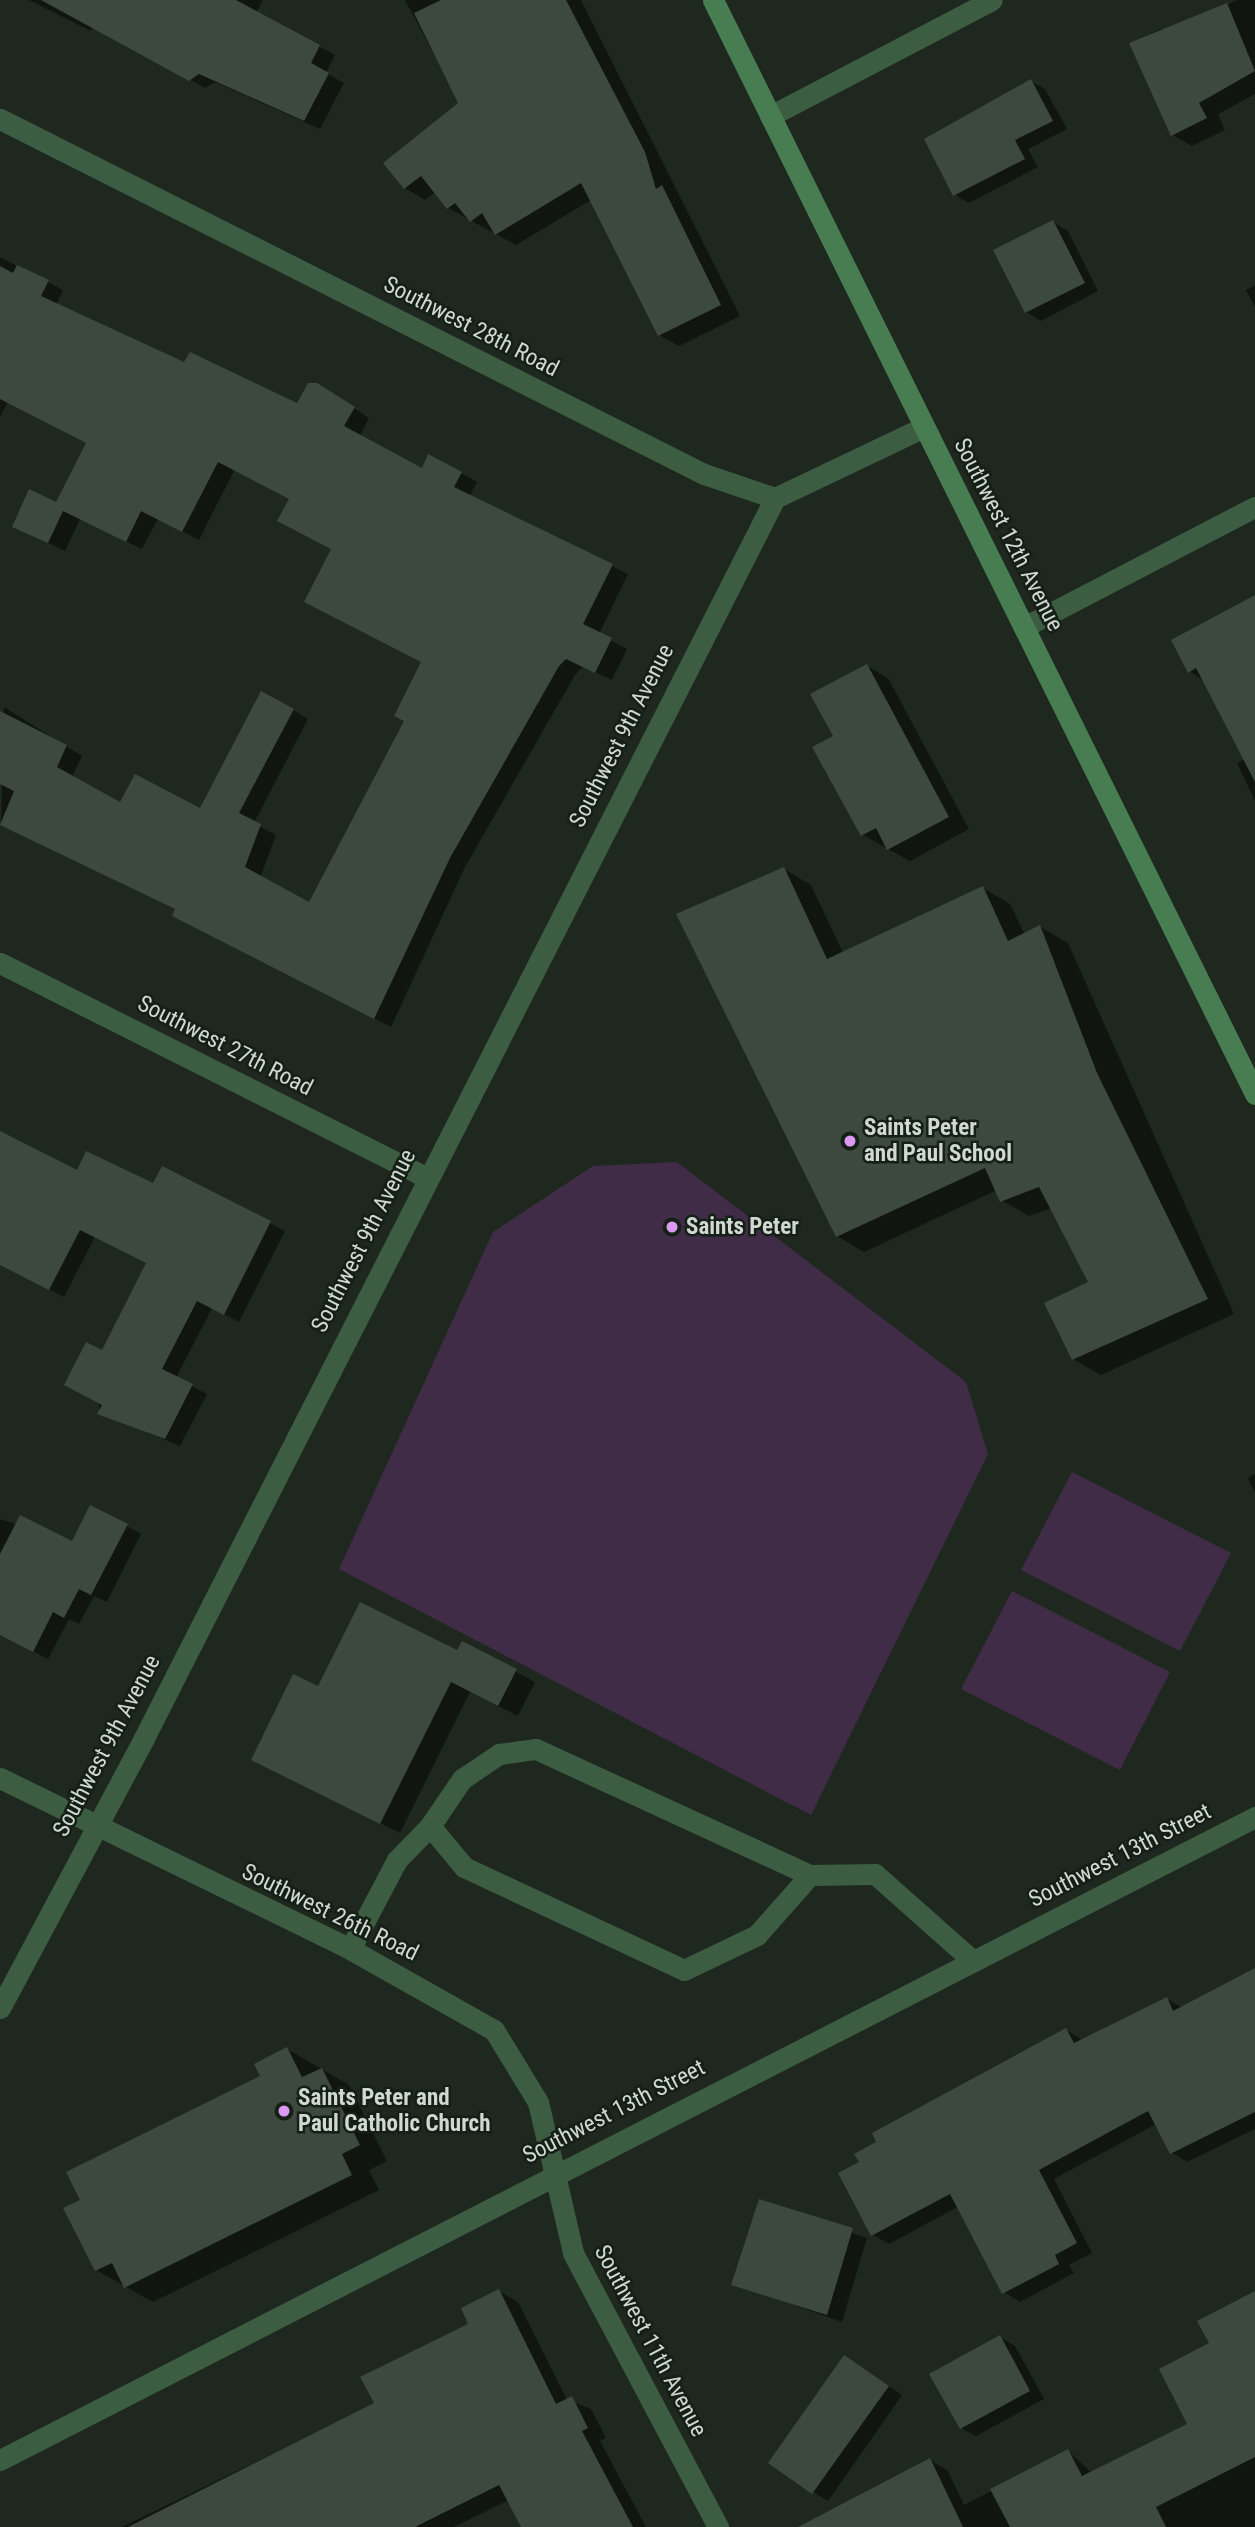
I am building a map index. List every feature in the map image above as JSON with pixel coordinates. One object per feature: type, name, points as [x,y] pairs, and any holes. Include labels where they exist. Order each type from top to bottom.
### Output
[{"type":"main road","name":"Southwest 12th Avenue","points":[[713,0],[1255,1094]]},
{"type":"street","points":[[770,116],[992,0]]},
{"type":"street","name":"Southwest 28th Road","points":[[0,119],[704,474],[775,498]]},
{"type":"street","points":[[775,498],[924,427]]},
{"type":"street","name":"Southwest 9th Avenue","points":[[0,2008],[775,498]]},
{"type":"street","points":[[1024,627],[1255,507]]},
{"type":"street","name":"Southwest 27th Road","points":[[0,963],[425,1177]]},
{"type":"street","points":[[350,1949],[397,1860],[430,1826],[462,1779],[499,1754],[536,1749],[810,1875],[874,1874],[974,1961]]},
{"type":"street","name":"Southwest 26th Road","points":[[0,1777],[350,1949],[494,2030],[538,2102],[550,2173]]},
{"type":"street","name":"Southwest 13th Street","points":[[0,2460],[550,2173],[1255,1817]]},
{"type":"street","points":[[430,1826],[464,1867],[684,1970],[757,1935],[810,1875]]},
{"type":"street","name":"Southwest 11th Avenue","points":[[550,2173],[573,2253],[718,2527]]},
{"type":"shaded area","points":[[677,1162],[966,1382],[988,1454],[811,1815],[339,1569],[493,1232],[593,1166]]},
{"type":"shaded area","points":[[1072,1472],[1231,1553],[1180,1651],[1021,1570]]},
{"type":"shaded area","points":[[1012,1591],[1170,1672],[1120,1770],[961,1689]]},
{"type":"building","points":[[41,0],[236,0],[320,45],[311,63],[329,73],[304,121],[199,74],[189,81]]},
{"type":"building","points":[[441,0],[566,0],[645,152],[656,189],[662,185],[721,305],[658,336],[581,183],[495,235],[482,213],[470,222],[455,203],[447,209],[421,176],[404,189],[383,163],[458,103],[414,13]]},
{"type":"building","points":[[1227,3],[1255,71],[1199,103],[1207,118],[1171,136],[1129,43]]},
{"type":"building","points":[[1031,79],[1053,121],[1015,140],[1025,159],[953,196],[924,139]]},
{"type":"building","points":[[1053,220],[1085,283],[1025,313],[993,250]]},
{"type":"building","points":[[17,265],[49,280],[41,296],[184,362],[190,352],[297,403],[308,383],[317,383],[355,407],[344,426],[422,468],[428,454],[462,472],[454,487],[613,564],[583,624],[612,638],[595,673],[566,659],[559,666],[450,858],[374,1019],[172,916],[175,909],[0,825],[14,791],[0,784],[0,711],[67,745],[57,767],[120,802],[135,774],[200,808],[261,691],[294,709],[239,813],[261,824],[245,867],[309,902],[404,721],[394,716],[421,662],[304,602],[331,549],[277,521],[289,499],[218,462],[182,532],[141,511],[126,542],[63,511],[48,543],[12,527],[29,489],[56,502],[86,443],[0,399],[0,266],[13,273]]},
{"type":"building","points":[[1255,595],[1255,782],[1196,668],[1188,673],[1171,640]]},
{"type":"building","points":[[867,664],[949,817],[887,850],[876,828],[861,836],[812,747],[833,736],[810,694]]},
{"type":"building","points":[[784,867],[827,959],[983,886],[1008,941],[1040,925],[1097,1073],[1208,1299],[1072,1360],[1044,1303],[1088,1282],[1039,1187],[1000,1202],[985,1168],[836,1237],[676,914]]},
{"type":"building","points":[[0,1131],[77,1170],[86,1151],[153,1183],[162,1166],[271,1221],[224,1315],[197,1301],[162,1369],[193,1384],[165,1439],[97,1414],[102,1405],[64,1385],[86,1342],[102,1350],[146,1263],[80,1230],[49,1290],[0,1265]]},
{"type":"building","points":[[90,1505],[128,1524],[91,1595],[79,1589],[64,1618],[53,1612],[33,1652],[0,1635],[0,1554],[20,1515],[72,1541]]},
{"type":"building","points":[[360,1602],[457,1650],[462,1641],[517,1669],[498,1706],[451,1682],[380,1824],[251,1760],[293,1674],[318,1686]]},
{"type":"building","points":[[1255,1968],[1255,2112],[1170,2154],[1148,2111],[1039,2170],[1077,2243],[1055,2255],[1059,2264],[1002,2294],[950,2194],[871,2236],[838,2173],[859,2162],[854,2154],[876,2142],[872,2133],[1066,2028],[1074,2043],[1167,1997],[1173,2011]]},
{"type":"building","points":[[287,2047],[302,2077],[322,2068],[360,2145],[342,2154],[352,2175],[124,2288],[112,2263],[95,2271],[63,2208],[80,2200],[66,2172],[260,2076],[254,2064]]},
{"type":"building","points":[[759,2199],[853,2228],[827,2315],[731,2285]]},
{"type":"building","points":[[499,2289],[556,2404],[572,2396],[588,2428],[582,2431],[633,2527],[521,2527],[499,2485],[415,2527],[128,2527],[374,2403],[360,2377],[468,2324],[461,2308]]},
{"type":"building","points":[[1255,2291],[1255,2457],[1156,2507],[1166,2527],[1010,2527],[990,2489],[1068,2449],[1082,2476],[1187,2424],[1159,2369],[1209,2343],[1197,2321]]},
{"type":"building","points":[[1000,2335],[1030,2391],[960,2429],[929,2374]]},
{"type":"building","points":[[844,2355],[889,2386],[812,2494],[768,2463]]},
{"type":"building","points":[[930,2458],[963,2527],[798,2527]]},
{"type":"place","name":"Saints Peter and Paul School","points":[[850,1141]]},
{"type":"place","name":"Saints Peter","points":[[672,1227]]},
{"type":"place","name":"Saints Peter and Paul Catholic Church","points":[[284,2111]]}]
